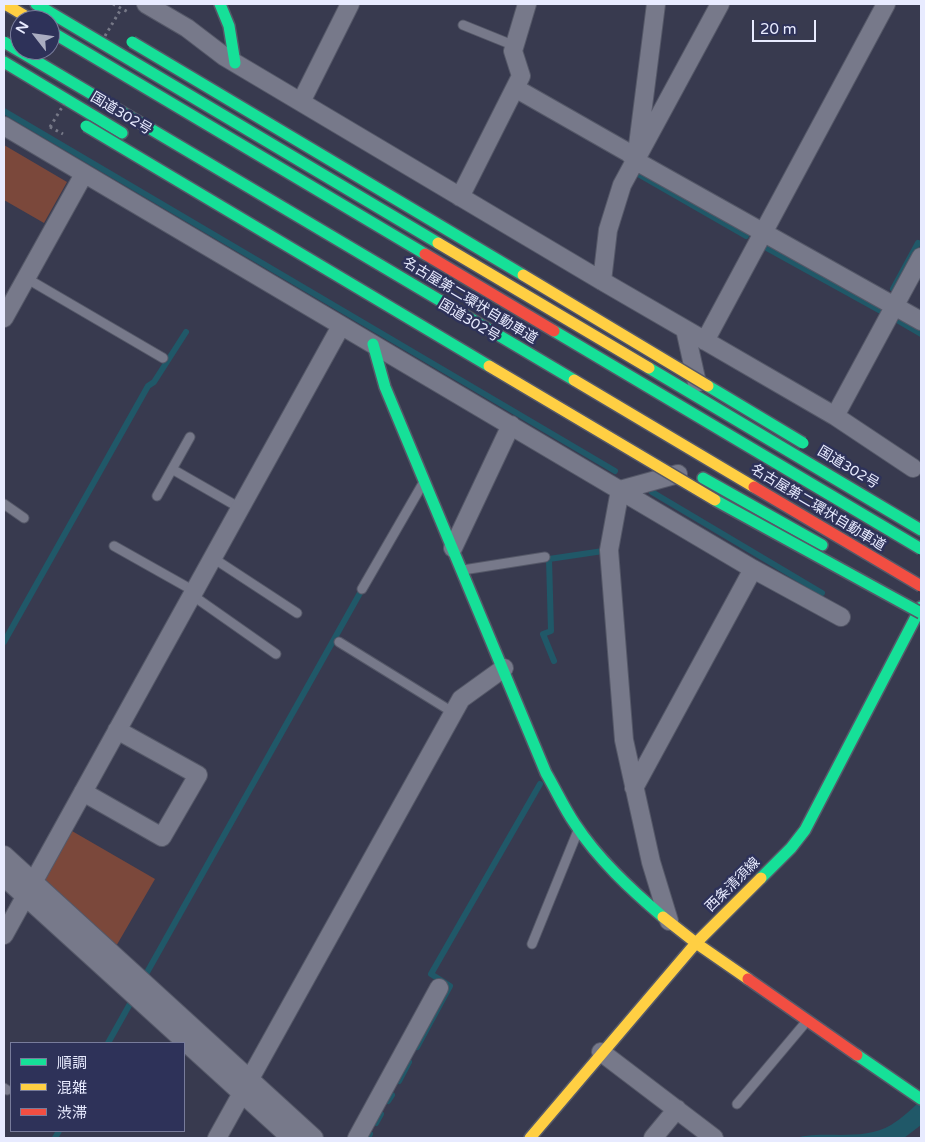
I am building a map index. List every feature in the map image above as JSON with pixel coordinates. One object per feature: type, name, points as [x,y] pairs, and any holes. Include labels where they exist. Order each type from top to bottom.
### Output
[{"type":"main road","name":"国道302号","points":[[36,4],[921,530]]},
{"type":"main road","points":[[220,4],[229,26],[236,63]]},
{"type":"main road","name":"名古屋第二環状自動車道","points":[[60,37],[921,549]]},
{"type":"main road","points":[[128,40],[247,109],[811,448]]},
{"type":"main road","name":"名古屋第二環状自動車道","points":[[4,42],[921,586]]},
{"type":"main road","name":"国道302号","points":[[4,62],[132,139]]},
{"type":"main road","points":[[82,124],[757,525],[921,613]]},
{"type":"main road","points":[[373,344],[384,387],[504,668],[546,773],[578,829],[621,880],[669,923],[808,1020],[919,1092]]},
{"type":"main road","points":[[673,460],[921,602]]},
{"type":"main road","points":[[835,465],[921,525]]},
{"type":"main road","name":"西条清須線","points":[[530,1138],[601,1052],[696,943],[791,848],[804,830],[921,607]]},
{"type":"street","points":[[146,4],[187,28],[236,63],[602,281],[835,416],[914,468]]},
{"type":"street","points":[[301,102],[350,4]]},
{"type":"street","points":[[460,197],[521,76],[514,51],[527,4]]},
{"type":"street","points":[[636,160],[656,4]]},
{"type":"street","points":[[602,281],[608,230],[622,185],[720,4]]},
{"type":"street","points":[[705,341],[886,4]]},
{"type":"street","points":[[515,88],[629,153],[636,160],[921,321]]},
{"type":"street","points":[[4,126],[620,490],[841,617]]},
{"type":"street","points":[[4,318],[84,174]]},
{"type":"street","points":[[835,416],[921,257]]},
{"type":"street","points":[[4,935],[341,326]]},
{"type":"street","points":[[685,329],[700,398]]},
{"type":"street","points":[[452,548],[510,425]]},
{"type":"street","points":[[620,490],[690,470]]},
{"type":"street","points":[[620,490],[609,550],[624,740],[651,862],[669,923]]},
{"type":"street","points":[[634,788],[753,568]]},
{"type":"street","points":[[217,1138],[461,699],[504,668]]},
{"type":"street","points":[[83,792],[162,837],[198,775],[118,730]]},
{"type":"street","points":[[4,855],[29,889],[246,1087],[314,1138]]},
{"type":"street","points":[[4,877],[29,889]]},
{"type":"street","points":[[357,1138],[439,988]]},
{"type":"street","points":[[601,1052],[714,1138]]},
{"type":"street","points":[[246,1087],[291,1138]]},
{"type":"street","points":[[654,1138],[677,1109]]},
{"type":"lane","points":[[463,25],[515,46]]},
{"type":"lane","points":[[26,278],[163,358]]},
{"type":"lane","points":[[157,496],[190,437]]},
{"type":"lane","points":[[172,469],[240,508]]},
{"type":"lane","points":[[362,590],[424,480]]},
{"type":"lane","points":[[4,504],[24,518]]},
{"type":"lane","points":[[114,546],[193,593],[276,654]]},
{"type":"lane","points":[[462,570],[545,557]]},
{"type":"lane","points":[[213,558],[296,613]]},
{"type":"lane","points":[[338,642],[454,713]]},
{"type":"lane","points":[[532,944],[578,829]]},
{"type":"lane","points":[[737,1104],[808,1020]]},
{"type":"path","points":[[113,4],[121,9]]},
{"type":"shaded area","points":[[4,145],[67,182],[44,223],[4,200]]},
{"type":"shaded area","points":[[72,831],[155,879],[115,948],[43,881]]},
{"type":"water","points":[[921,1100],[921,1125],[904,1138],[795,1138],[868,1133],[880,1130],[891,1125]]},
{"type":"waterway","points":[[4,111],[615,471]]},
{"type":"waterway","points":[[638,174],[746,236]]},
{"type":"waterway","points":[[893,289],[918,243]]},
{"type":"waterway","points":[[767,248],[881,311]]},
{"type":"waterway","points":[[897,320],[921,334]]},
{"type":"waterway","points":[[4,642],[148,386],[154,382],[186,332]]},
{"type":"waterway","points":[[652,492],[822,593]]},
{"type":"waterway","points":[[554,661],[543,634],[551,631],[549,559],[603,551]]},
{"type":"waterway","points":[[145,976],[360,593]]},
{"type":"waterway","points":[[417,1047],[450,986],[431,974],[540,784]]},
{"type":"waterway","points":[[109,1042],[131,1002]]},
{"type":"waterway","points":[[399,1081],[409,1062]]},
{"type":"waterway","points":[[388,1101],[392,1095]]},
{"type":"waterway","points":[[376,1123],[381,1114]]},
{"type":"waterway","points":[[55,1138],[58,1132]]},
{"type":"waterway","points":[[368,1138],[370,1134]]},
{"type":"traffic: fast","points":[[36,4],[438,243]]},
{"type":"traffic: fast","points":[[220,4],[229,26],[235,63]]},
{"type":"traffic: fast","points":[[60,37],[425,254]]},
{"type":"traffic: fast","points":[[4,42],[574,380]]},
{"type":"traffic: fast","points":[[132,42],[523,275]]},
{"type":"traffic: fast","points":[[4,62],[122,133]]},
{"type":"traffic: fast","points":[[86,126],[489,366]]},
{"type":"traffic: fast","points":[[554,331],[921,549]]},
{"type":"traffic: fast","points":[[373,344],[385,387],[546,773],[584,837],[604,861],[663,917]]},
{"type":"traffic: fast","points":[[649,368],[921,530]]},
{"type":"traffic: fast","points":[[708,386],[803,443]]},
{"type":"traffic: fast","points":[[703,478],[822,545]]},
{"type":"traffic: fast","points":[[715,500],[921,613]]},
{"type":"traffic: fast","points":[[761,878],[791,848],[805,830],[921,607]]},
{"type":"traffic: fast","points":[[857,1055],[921,1099]]},
{"type":"traffic: slow","points":[[5,4],[15,10]]},
{"type":"traffic: slow","points":[[438,243],[649,368]]},
{"type":"traffic: slow","points":[[523,275],[708,386]]},
{"type":"traffic: slow","points":[[489,366],[715,500]]},
{"type":"traffic: slow","points":[[574,380],[754,487]]},
{"type":"traffic: slow","points":[[748,979],[696,943],[761,878]]},
{"type":"traffic: slow","points":[[530,1138],[696,943],[663,917]]},
{"type":"traffic: jam","points":[[425,254],[554,331]]},
{"type":"traffic: jam","points":[[754,487],[921,586]]},
{"type":"traffic: jam","points":[[748,979],[857,1055]]}]
